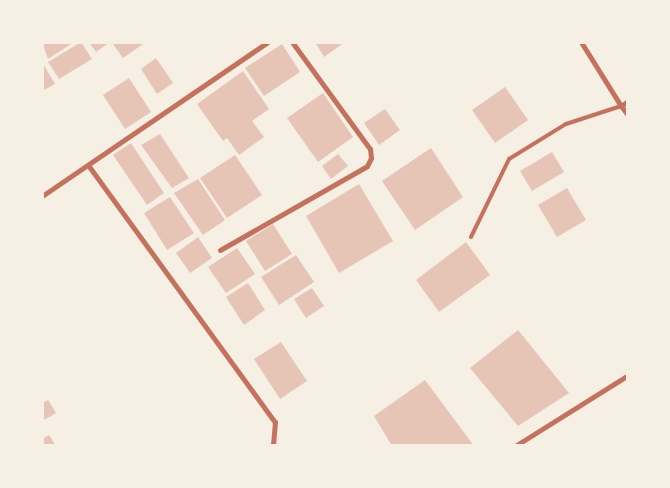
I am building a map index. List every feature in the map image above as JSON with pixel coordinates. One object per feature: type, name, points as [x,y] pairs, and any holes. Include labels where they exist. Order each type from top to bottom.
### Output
[{"type":"street","points":[[42,196],[268,42]]},
{"type":"street","points":[[220,250],[367,166],[371,158],[370,149],[292,42]]},
{"type":"street","points":[[581,42],[628,115]]},
{"type":"street","points":[[621,106],[628,102]]},
{"type":"street","points":[[88,165],[275,422],[273,446]]},
{"type":"street","points":[[515,446],[628,375]]},
{"type":"lane","points":[[471,237],[509,159],[566,124],[621,106]]},
{"type":"building","points":[[42,42],[74,42],[48,59]]},
{"type":"building","points":[[81,42],[92,59],[59,79],[48,62]]},
{"type":"building","points":[[89,42],[110,42],[96,52]]},
{"type":"building","points":[[116,42],[146,42],[123,58],[113,44]]},
{"type":"building","points":[[315,42],[345,42],[324,57]]},
{"type":"building","points":[[282,44],[300,72],[264,96],[245,68]]},
{"type":"building","points":[[156,58],[173,83],[157,94],[141,69]]},
{"type":"building","points":[[42,62],[55,84],[42,91]]},
{"type":"building","points":[[243,71],[269,109],[252,121],[264,137],[239,155],[227,138],[223,141],[197,104]]},
{"type":"building","points":[[129,78],[151,112],[125,129],[103,95]]},
{"type":"building","points":[[505,87],[528,120],[495,143],[472,110]]},
{"type":"building","points":[[323,93],[353,137],[318,162],[287,118]]},
{"type":"building","points":[[385,109],[400,130],[379,145],[364,123]]},
{"type":"building","points":[[160,134],[189,178],[172,188],[141,145]]},
{"type":"building","points":[[131,143],[164,193],[147,205],[113,155]]},
{"type":"building","points":[[431,148],[463,197],[415,230],[382,181]]},
{"type":"building","points":[[552,152],[564,172],[532,191],[520,171]]},
{"type":"building","points":[[338,154],[348,166],[331,179],[322,166]]},
{"type":"building","points":[[235,155],[262,195],[227,218],[200,178]]},
{"type":"building","points":[[198,179],[225,220],[203,235],[174,193]]},
{"type":"building","points":[[359,184],[393,241],[339,273],[306,216]]},
{"type":"building","points":[[567,188],[586,220],[557,237],[538,205]]},
{"type":"building","points":[[170,197],[194,233],[167,250],[144,213]]},
{"type":"building","points":[[273,224],[292,254],[265,271],[246,241]]},
{"type":"building","points":[[198,237],[212,258],[190,273],[176,253]]},
{"type":"building","points":[[466,242],[490,275],[439,312],[416,280]]},
{"type":"building","points":[[237,248],[255,274],[226,293],[208,267]]},
{"type":"building","points":[[296,255],[314,282],[279,305],[261,277]]},
{"type":"building","points":[[248,283],[265,310],[244,325],[226,297]]},
{"type":"building","points":[[312,288],[324,306],[306,318],[294,299]]},
{"type":"building","points":[[518,330],[569,393],[518,426],[470,368]]},
{"type":"building","points":[[281,342],[307,381],[280,399],[254,359]]},
{"type":"building","points":[[425,380],[474,446],[392,446],[374,416]]},
{"type":"building","points":[[48,400],[56,413],[44,420],[42,403]]},
{"type":"building","points":[[49,435],[56,446],[42,446],[42,439]]}]
